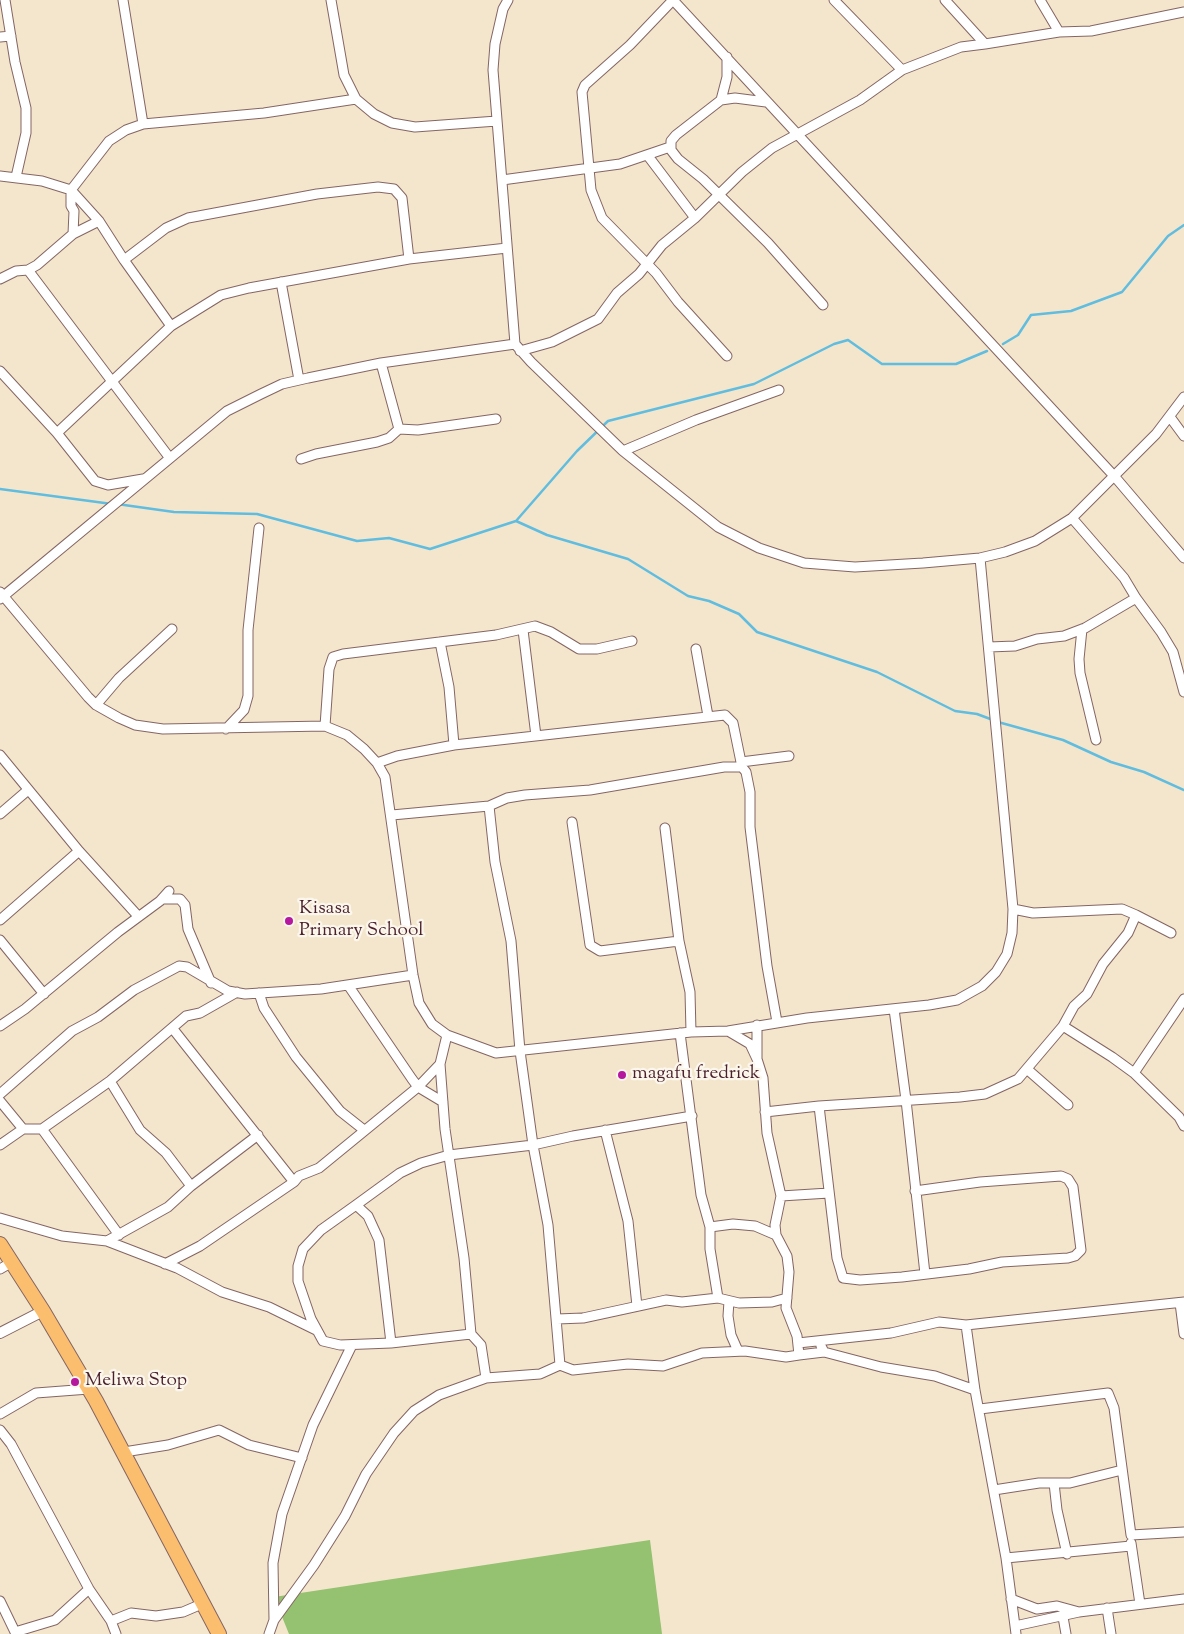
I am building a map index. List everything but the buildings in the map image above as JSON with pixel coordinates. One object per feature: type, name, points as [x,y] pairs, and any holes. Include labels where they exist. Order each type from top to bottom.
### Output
[{"type":"highway","points":[[0,1244],[6,1265],[43,1311],[89,1389],[220,1634]]},
{"type":"street","points":[[5,0],[26,122],[16,177]]},
{"type":"street","points":[[123,0],[143,124]]},
{"type":"street","points":[[332,0],[341,62],[347,81],[356,99],[385,120],[415,127],[497,121]]},
{"type":"street","points":[[508,0],[503,9],[495,44],[493,70],[506,248],[518,347],[623,451],[718,528],[759,548],[804,563],[855,567],[980,558],[1035,541],[1072,518],[1115,477],[1170,417],[1184,397]]},
{"type":"street","points":[[726,356],[647,264],[602,218],[594,202],[588,169],[587,141],[581,98],[585,85],[630,45],[673,0],[727,57],[795,134],[1115,477],[1184,558]]},
{"type":"street","points":[[834,0],[902,70]]},
{"type":"street","points":[[945,0],[985,44]]},
{"type":"street","points":[[1040,0],[1059,32]]},
{"type":"street","points":[[980,558],[1012,909],[1012,933],[1007,954],[996,972],[982,986],[957,1000],[777,1022],[728,1031],[680,1033],[496,1053],[447,1035],[432,1024],[419,1002],[413,975],[392,814],[385,777],[377,763],[347,735],[325,726],[226,729],[146,727],[119,718],[96,706],[1,595],[110,509],[169,457],[227,411],[275,388],[299,380],[382,363],[552,342],[598,319],[621,288],[638,274],[662,245],[695,218],[755,161],[795,134],[853,104],[902,70],[961,47],[1059,32],[1091,31],[1184,12]]},
{"type":"street","points":[[0,37],[11,36]]},
{"type":"street","points":[[721,100],[727,77],[727,57]]},
{"type":"street","points":[[502,180],[620,164],[648,156],[670,147],[676,135],[721,100],[735,98],[766,102]]},
{"type":"street","points":[[73,234],[74,211],[71,206],[72,190],[109,141],[126,130],[143,124],[264,113],[356,99]]},
{"type":"street","points":[[670,147],[678,159],[719,194],[768,243],[823,305]]},
{"type":"street","points":[[648,156],[695,218]]},
{"type":"street","points":[[0,176],[42,181],[72,190],[99,221],[171,326]]},
{"type":"street","points":[[124,260],[166,228],[188,218],[317,194],[378,187],[394,189],[402,198],[409,259]]},
{"type":"street","points":[[0,279],[16,271],[28,270],[37,265],[73,234],[99,221]]},
{"type":"street","points":[[57,432],[112,383],[171,326],[221,295],[409,259],[506,248]]},
{"type":"street","points":[[28,270],[169,457]]},
{"type":"street","points":[[281,282],[299,380]]},
{"type":"street","points":[[382,363],[399,429]]},
{"type":"street","points":[[1,375],[57,432],[89,475],[100,484],[111,485],[144,479]]},
{"type":"street","points":[[623,451],[696,420],[779,390]]},
{"type":"street","points":[[1170,417],[1184,436]]},
{"type":"street","points":[[399,429],[410,431],[430,429],[496,419]]},
{"type":"street","points":[[302,459],[329,451],[377,442],[389,438],[399,429]]},
{"type":"street","points":[[1072,518],[1124,578],[1161,632],[1173,652],[1184,692]]},
{"type":"street","points":[[226,729],[244,710],[248,696],[248,630],[259,528]]},
{"type":"street","points":[[989,647],[1026,644],[1037,639],[1058,637],[1082,629],[1136,598]]},
{"type":"street","points":[[325,726],[329,669],[333,657],[343,654],[523,630],[535,626],[545,629],[579,649],[597,649],[632,641]]},
{"type":"street","points":[[96,706],[119,678],[172,629]]},
{"type":"street","points":[[1082,629],[1079,659],[1080,673],[1096,740]]},
{"type":"street","points":[[523,630],[536,736]]},
{"type":"street","points":[[440,642],[449,687],[454,745]]},
{"type":"street","points":[[696,649],[708,716]]},
{"type":"street","points":[[377,763],[397,756],[454,745],[708,716],[725,715],[730,718],[734,723],[741,765],[746,772],[750,792],[750,826],[767,966],[777,1022]]},
{"type":"street","points":[[0,755],[79,851],[138,916]]},
{"type":"street","points":[[392,814],[489,806],[507,798],[525,795],[590,790],[789,756]]},
{"type":"street","points":[[0,814],[28,790]]},
{"type":"street","points":[[489,806],[495,862],[510,941],[520,1051],[533,1145],[548,1225],[560,1365]]},
{"type":"street","points":[[572,822],[590,945],[600,951],[679,941]]},
{"type":"street","points":[[665,828],[679,941],[690,992],[691,1032]]},
{"type":"street","points":[[0,920],[79,851]]},
{"type":"street","points":[[0,1026],[44,994],[138,916],[162,899],[169,891]]},
{"type":"street","points":[[162,899],[180,899],[185,905],[188,928],[211,983]]},
{"type":"street","points":[[1012,909],[1033,913],[1122,909],[1171,932]]},
{"type":"street","points":[[765,1112],[819,1106],[985,1094],[1018,1079],[1028,1070],[1064,1026],[1074,1006],[1087,994],[1103,964],[1128,933],[1136,914]]},
{"type":"street","points":[[0,940],[44,994]]},
{"type":"street","points":[[0,1094],[72,1030],[98,1017],[134,990],[179,966],[187,966],[211,983],[237,992],[259,993],[348,985],[413,975]]},
{"type":"street","points":[[348,985],[418,1086],[443,1102]]},
{"type":"street","points":[[0,1145],[23,1129],[42,1129],[110,1081],[186,1016],[200,1013],[237,992]]},
{"type":"street","points":[[259,993],[264,1008],[296,1057],[340,1111],[364,1130]]},
{"type":"street","points":[[1134,1074],[1184,999]]},
{"type":"street","points":[[894,1009],[925,1274]]},
{"type":"street","points":[[757,1025],[757,1059]]},
{"type":"street","points":[[1064,1026],[1112,1057],[1134,1074],[1179,1117],[1184,1126]]},
{"type":"street","points":[[173,1029],[294,1182]]},
{"type":"street","points":[[728,1031],[750,1044],[757,1059],[762,1078],[765,1112],[781,1196],[775,1225],[776,1235],[787,1256],[789,1272],[788,1314],[797,1336],[799,1355]]},
{"type":"street","points":[[680,1033],[701,1195],[710,1227],[710,1249],[718,1298]]},
{"type":"street","points":[[447,1035],[440,1064],[449,1155],[464,1258],[471,1334],[481,1345],[486,1378]]},
{"type":"street","points":[[165,1264],[200,1246],[294,1182],[299,1176],[319,1168],[418,1086],[440,1064]]},
{"type":"street","points":[[1028,1070],[1068,1105]]},
{"type":"street","points":[[110,1081],[140,1130],[166,1153],[191,1186]]},
{"type":"street","points":[[0,1100],[23,1129]]},
{"type":"street","points":[[819,1106],[837,1258],[843,1278],[860,1280],[925,1274],[1002,1262],[1074,1256],[1081,1250],[1074,1187],[1068,1179],[1061,1176],[980,1182],[915,1191]]},
{"type":"street","points":[[471,1334],[392,1343],[352,1345],[327,1343],[321,1339],[316,1330],[298,1281],[303,1248],[310,1240],[400,1173],[421,1163],[449,1155],[533,1145],[606,1130],[692,1116]]},
{"type":"street","points":[[42,1129],[119,1235]]},
{"type":"street","points":[[606,1130],[628,1222],[637,1306]]},
{"type":"street","points":[[107,1241],[168,1207],[191,1186],[258,1135]]},
{"type":"street","points":[[781,1196],[829,1193]]},
{"type":"street","points":[[356,1205],[368,1216],[379,1240],[392,1343]]},
{"type":"street","points":[[0,1218],[62,1236],[107,1241],[165,1264],[222,1292],[269,1307],[316,1330]]},
{"type":"street","points":[[710,1227],[734,1224],[755,1226],[776,1235]]},
{"type":"street","points":[[557,1318],[583,1318],[666,1300],[682,1302],[718,1298],[739,1303],[772,1302],[787,1298]]},
{"type":"street","points":[[729,1300],[728,1316],[731,1335],[738,1351]]},
{"type":"street","points":[[798,1343],[891,1333],[939,1322],[966,1325],[1140,1305],[1182,1303],[1184,1334]]},
{"type":"street","points":[[0,1333],[43,1311]]},
{"type":"street","points":[[966,1325],[975,1390],[1006,1558],[1016,1630],[1080,1612],[1184,1598]]},
{"type":"street","points":[[816,1342],[824,1352]]},
{"type":"street","points":[[274,1620],[272,1580],[274,1548],[282,1514],[316,1419],[352,1345]]},
{"type":"street","points":[[269,1634],[274,1620],[314,1566],[345,1516],[366,1474],[394,1433],[414,1411],[439,1395],[486,1378],[540,1374],[560,1365],[573,1370],[628,1364],[663,1366],[702,1353],[738,1351],[786,1357],[824,1352],[881,1368],[935,1376],[975,1390]]},
{"type":"street","points":[[0,1414],[36,1393],[89,1389]]},
{"type":"street","points":[[980,1409],[1108,1393],[1114,1408],[1140,1604]]},
{"type":"street","points":[[0,1430],[11,1444],[89,1589],[111,1621],[116,1634]]},
{"type":"street","points":[[124,1452],[168,1445],[219,1430],[249,1445],[302,1458]]},
{"type":"street","points":[[994,1490],[1070,1483],[1122,1470]]},
{"type":"street","points":[[1054,1483],[1057,1510],[1067,1554]]},
{"type":"street","points":[[1131,1535],[1184,1532]]},
{"type":"street","points":[[1006,1558],[1067,1554],[1131,1546]]},
{"type":"street","points":[[0,1601],[16,1633],[55,1620],[89,1589]]},
{"type":"street","points":[[1011,1599],[1036,1609],[1057,1606],[1080,1612]]},
{"type":"street","points":[[111,1621],[131,1613],[156,1616],[183,1612],[204,1603]]},
{"type":"street","points":[[1107,1608],[1111,1634]]},
{"type":"street","points":[[1063,1617],[1066,1634]]},
{"type":"green space","points":[[650,1540],[662,1634],[289,1634],[274,1597]]},
{"type":"waterway","points":[[1003,344],[1018,335],[1031,315],[1071,311],[1122,292],[1168,236],[1184,225]]},
{"type":"waterway","points":[[117,504],[174,512],[257,514],[357,541],[389,538],[430,549],[516,521],[577,451],[608,421],[754,384],[834,344],[848,340],[882,364],[956,364],[987,351]]},
{"type":"waterway","points":[[0,489],[112,504]]},
{"type":"waterway","points":[[516,521],[547,535],[628,559],[688,596],[709,601],[739,614],[757,632],[877,672],[955,711],[977,714],[993,720]]},
{"type":"waterway","points":[[998,722],[1063,740],[1111,762],[1144,772],[1184,790]]},
{"type":"place","name":"Kisasa Primary School","points":[[289,921]]},
{"type":"place","name":"magafu fredrick","points":[[622,1075]]},
{"type":"place","name":"Meliwa Stop","points":[[75,1382]]}]
